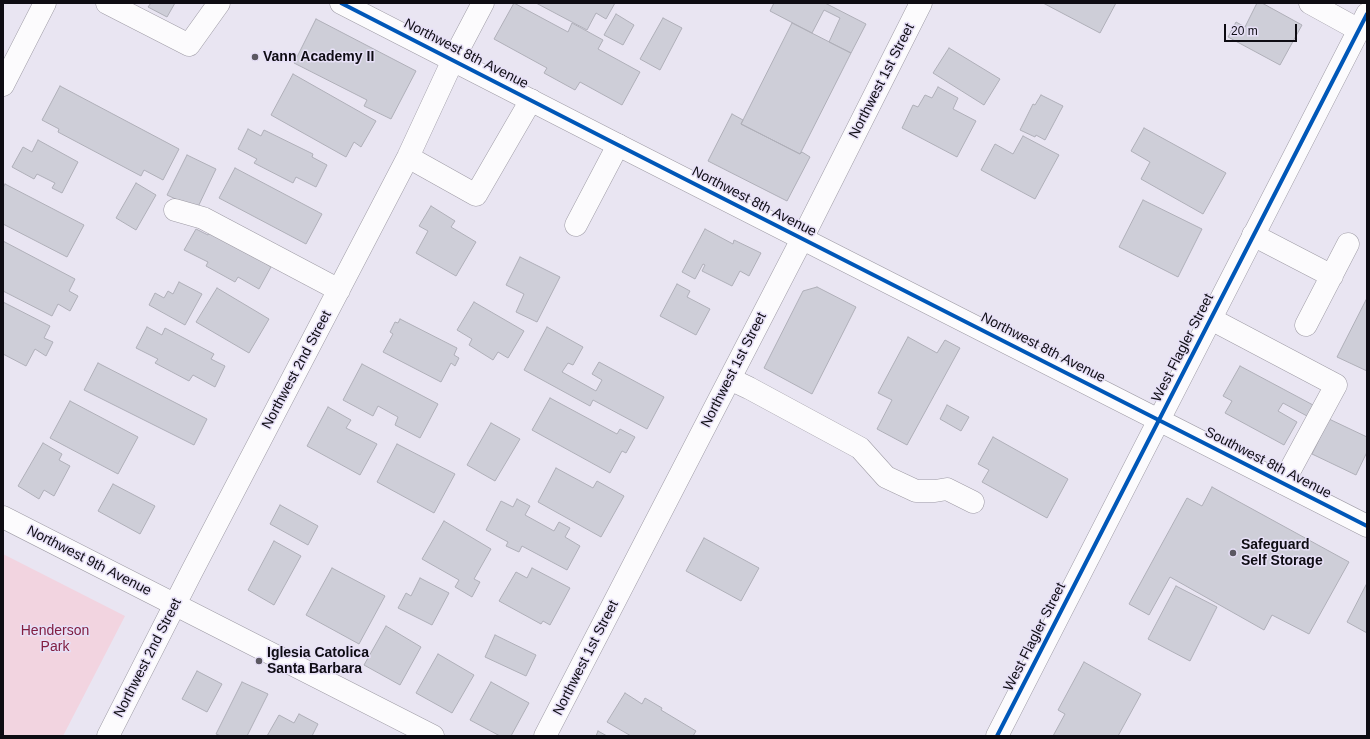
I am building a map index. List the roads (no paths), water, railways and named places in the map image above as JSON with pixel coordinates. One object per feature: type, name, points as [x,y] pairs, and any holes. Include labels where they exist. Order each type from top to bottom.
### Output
[{"type":"street","points":[[3,86],[45,3]]},
{"type":"street","points":[[107,3],[189,45],[219,3]]},
{"type":"street","name":"Northwest 8th Avenue","points":[[341,3],[802,239],[1159,419]]},
{"type":"street","name":"Northwest 2nd Street","points":[[108,736],[408,157],[483,3]]},
{"type":"street","name":"Northwest 1st Street","points":[[545,736],[802,239],[921,3]]},
{"type":"street","points":[[1310,3],[1363,22]]},
{"type":"street","name":"West Flagler Street","points":[[997,736],[1363,22]]},
{"type":"street","points":[[408,157],[476,195],[531,100]]},
{"type":"street","points":[[576,225],[618,145]]},
{"type":"street","points":[[175,210],[203,218],[339,290]]},
{"type":"street","points":[[1253,235],[1332,276]]},
{"type":"street","points":[[1306,325],[1348,244]]},
{"type":"street","points":[[1211,319],[1336,384],[1283,483]]},
{"type":"street","points":[[730,379],[860,448],[886,477],[916,491],[935,491],[947,489],[973,502]]},
{"type":"street","name":"Southwest 8th Avenue","points":[[1159,419],[1367,526]]},
{"type":"street","name":"Northwest 9th Avenue","points":[[3,517],[433,736]]},
{"type":"place","name":"Vann Academy II","points":[[255,57]]},
{"type":"place","name":"Safeguard Self Storage","points":[[1233,553]]},
{"type":"place","name":"Iglesia Catolica Santa Barbara","points":[[259,661]]},
{"type":"park label","name":"Henderson Park","points":[[55,640]]}]
